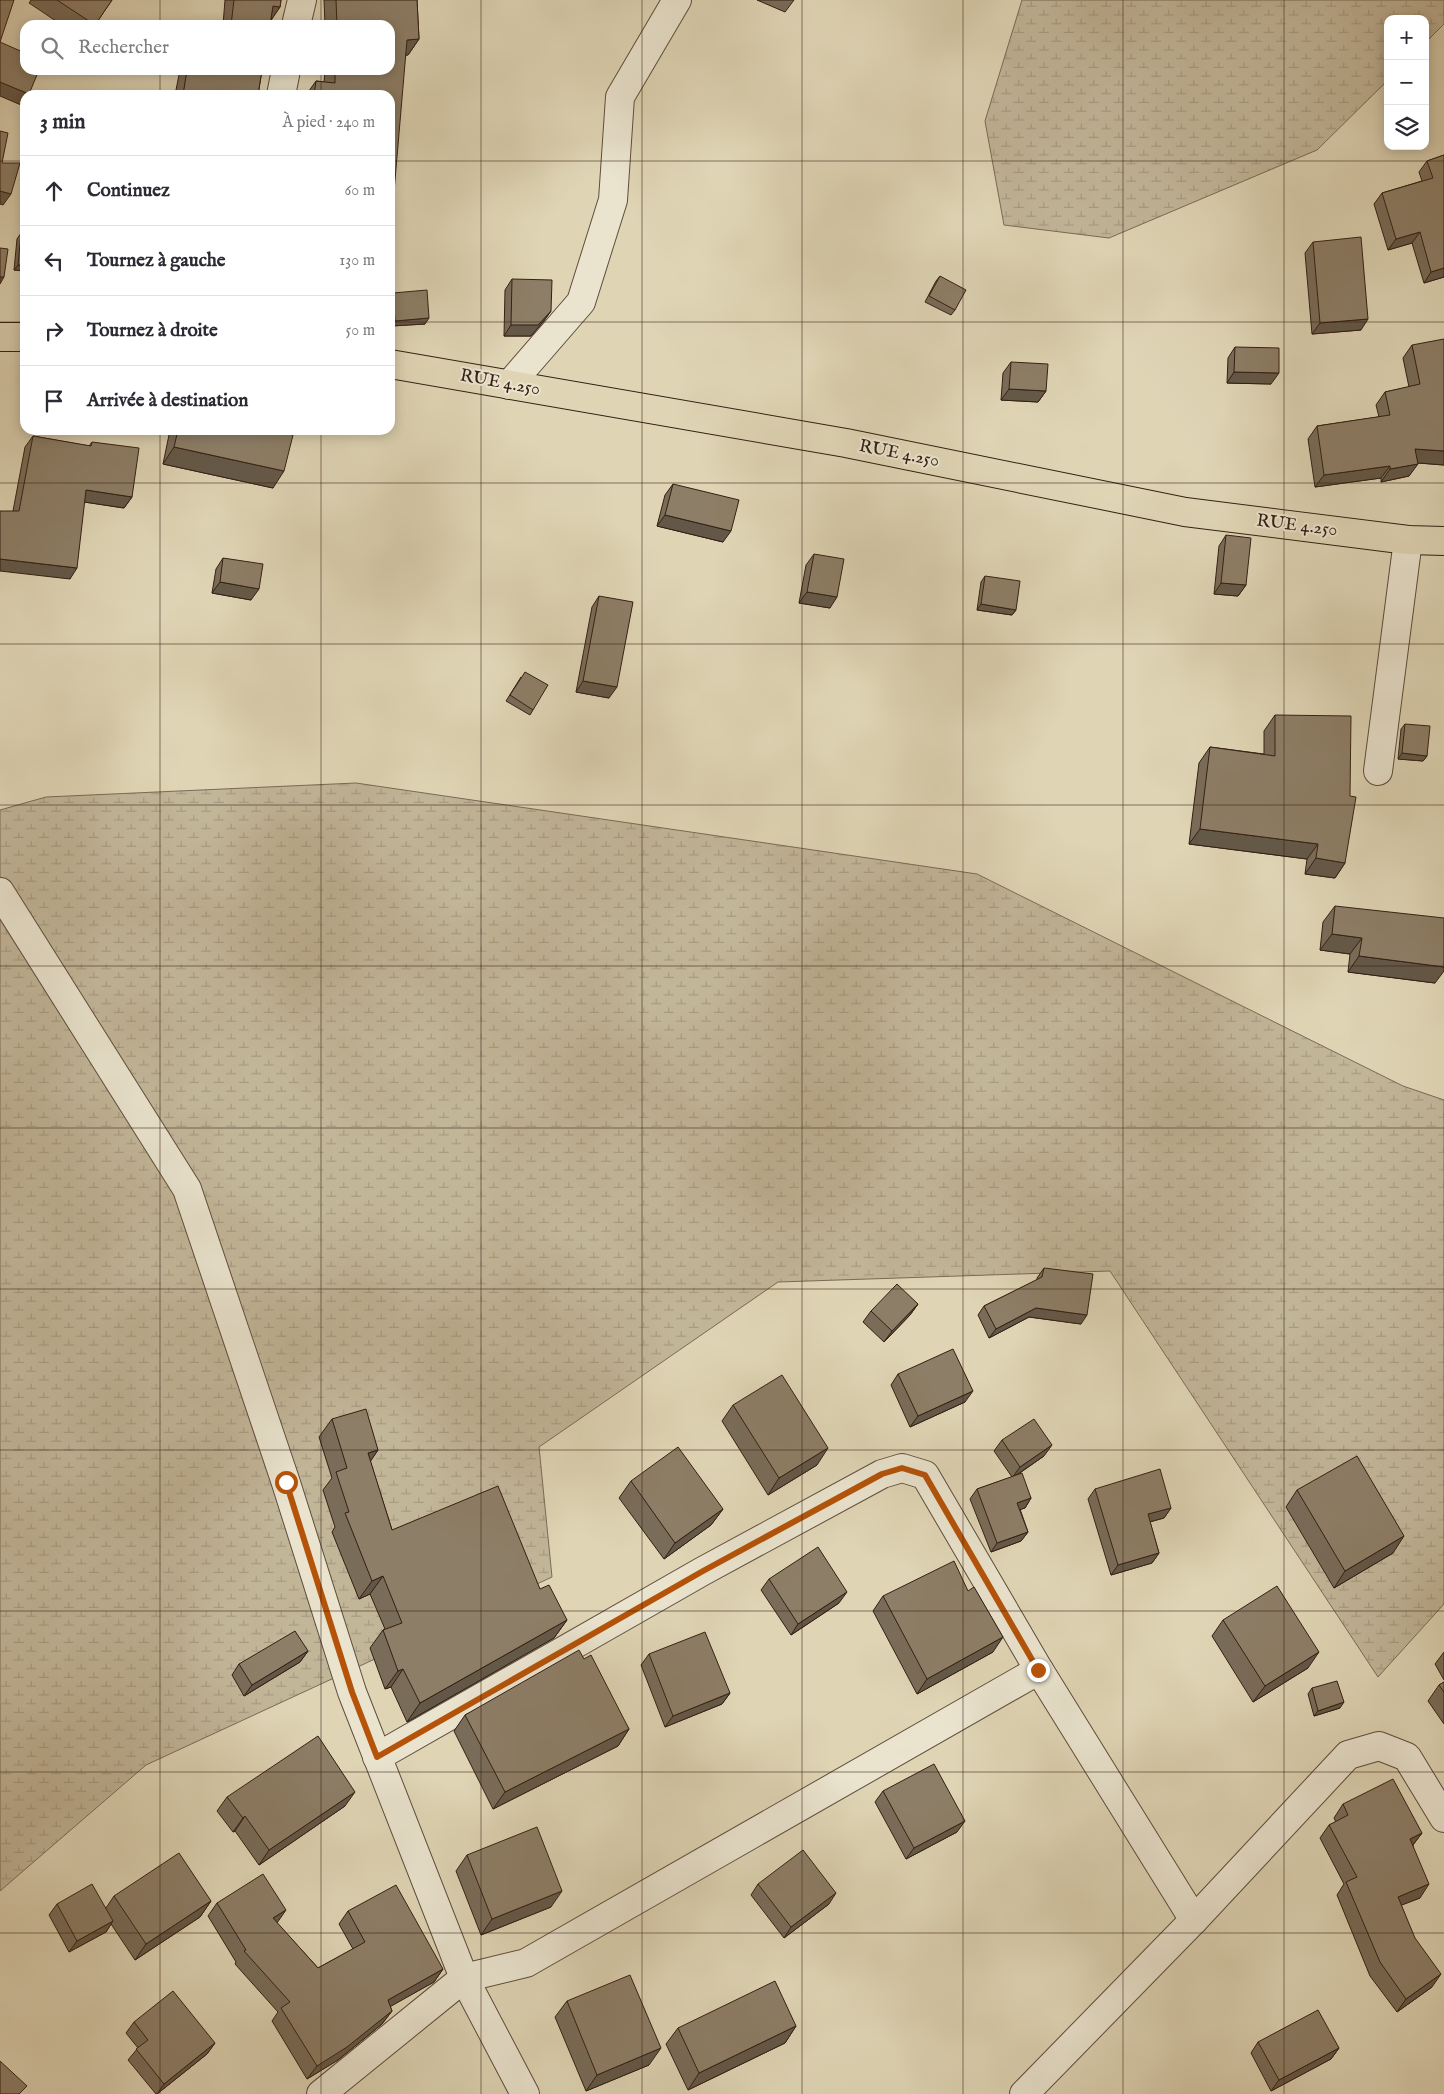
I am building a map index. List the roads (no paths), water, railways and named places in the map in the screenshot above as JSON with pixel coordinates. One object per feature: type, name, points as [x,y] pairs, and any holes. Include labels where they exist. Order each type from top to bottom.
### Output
[{"type":"main road","points":[[0,337],[20,338]]},
{"type":"main road","name":"RUE 4.250","points":[[395,365],[846,443],[1185,512],[1408,540],[1444,541]]},
{"type":"street","points":[[297,20],[302,0]]},
{"type":"street","points":[[509,385],[581,302],[613,200],[620,97],[677,0]]},
{"type":"street","points":[[282,90],[285,75]]},
{"type":"street","points":[[1378,771],[1408,540]]},
{"type":"street","points":[[0,892],[187,1189],[282,1473],[352,1692],[464,1978],[525,2094]]},
{"type":"street","points":[[377,1757],[703,1571],[882,1474],[902,1468],[925,1475],[1038,1670],[1194,1920]]},
{"type":"street","points":[[321,2094],[464,1978],[526,1963],[1038,1670]]},
{"type":"street","points":[[1024,2094],[1194,1920],[1348,1755],[1379,1746],[1407,1757],[1444,1818]]}]
